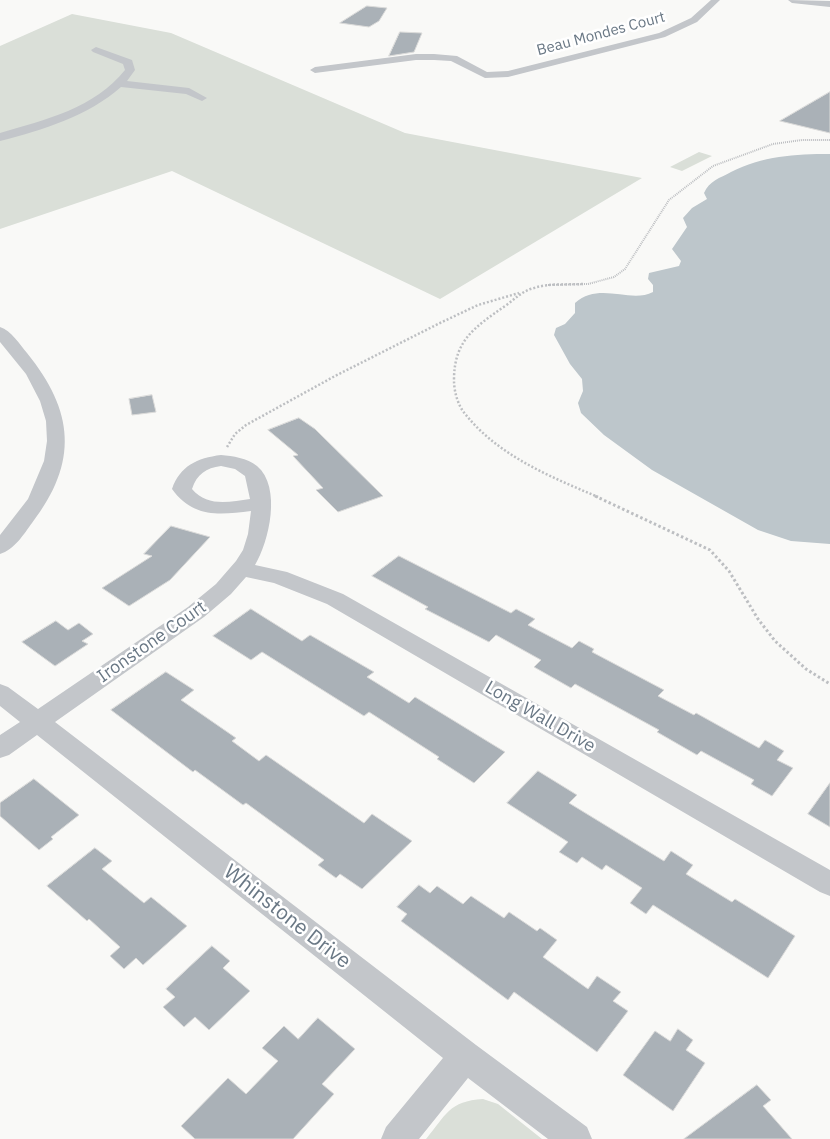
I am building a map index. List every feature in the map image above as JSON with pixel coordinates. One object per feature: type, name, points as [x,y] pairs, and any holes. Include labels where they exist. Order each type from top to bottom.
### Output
[{"type":"street","name":"Beau Mondes Court","points":[[316,70],[416,57],[434,57],[453,58],[485,75],[518,72],[649,40],[686,24],[700,15],[716,0]]},
{"type":"street","points":[[792,0],[830,4]]},
{"type":"street","points":[[0,137],[42,124],[80,108],[99,99],[121,84],[130,70],[128,62],[96,50]]},
{"type":"street","points":[[121,84],[189,91],[202,98]]},
{"type":"street","points":[[0,332],[32,372],[49,401],[57,440],[51,472],[35,505],[21,525],[0,547]]},
{"type":"street","name":"Ironstone Court","points":[[0,748],[196,612],[217,595],[241,569],[255,546],[261,526],[260,504],[257,482],[252,471],[240,463],[222,462],[205,463],[191,470],[183,480],[182,489],[194,504],[203,507],[260,504]]},
{"type":"street","name":"Long Wall Drive","points":[[241,569],[279,577],[335,599],[830,884]]},
{"type":"street","name":"Whinstone Drive","points":[[0,693],[465,1056],[575,1139]]},
{"type":"street","points":[[398,1139],[465,1056]]},
{"type":"path","points":[[222,462],[228,444],[235,434],[246,425],[335,376],[478,305],[552,284],[598,284],[619,275],[625,269],[669,200],[713,166],[773,144],[802,140],[830,140]]},
{"type":"path","points":[[520,293],[475,326],[465,336],[457,352],[452,375],[454,393],[464,414],[480,432],[511,455],[546,474],[710,550],[725,563],[733,574],[764,630],[812,674],[830,684]]},
{"type":"shaded area","points":[[72,14],[171,33],[405,133],[642,178],[440,299],[172,171],[0,229],[0,46]]},
{"type":"shaded area","points":[[699,152],[712,156],[682,171],[670,167]]},
{"type":"shaded area","points":[[830,154],[830,544],[791,541],[758,530],[652,470],[604,435],[581,413],[578,403],[583,391],[582,379],[570,364],[554,335],[556,328],[565,324],[575,313],[575,303],[585,297],[605,293],[635,296],[653,292],[653,285],[648,279],[649,273],[679,266],[681,261],[672,249],[687,227],[683,218],[692,208],[707,199],[704,193],[715,180],[755,162],[767,159],[791,155]]},
{"type":"shaded area","points":[[483,1099],[498,1104],[542,1139],[426,1139],[444,1116],[455,1106],[472,1100]]},
{"type":"building","points":[[367,6],[387,8],[379,21],[369,27],[340,23]]},
{"type":"building","points":[[400,32],[422,33],[414,52],[389,56]]},
{"type":"building","points":[[830,92],[830,133],[780,121]]},
{"type":"building","points":[[152,395],[156,412],[132,415],[129,399]]},
{"type":"building","points":[[299,418],[315,429],[383,496],[338,512],[316,490],[323,488],[293,456],[298,455],[268,430]]},
{"type":"building","points":[[171,526],[210,537],[170,580],[129,606],[102,588],[152,556],[144,554]]},
{"type":"building","points":[[399,556],[511,613],[516,609],[535,619],[528,625],[572,648],[579,641],[594,649],[592,652],[664,690],[658,696],[694,715],[696,713],[759,748],[765,740],[784,751],[777,760],[793,768],[772,796],[751,784],[754,780],[701,751],[697,755],[657,732],[659,730],[575,684],[571,688],[534,667],[541,660],[496,635],[489,642],[425,609],[428,607],[372,576]]},
{"type":"building","points":[[251,609],[302,641],[310,635],[374,672],[367,677],[409,703],[415,697],[505,752],[474,783],[437,759],[439,757],[369,712],[364,716],[262,652],[251,660],[213,636]]},
{"type":"building","points":[[56,621],[68,630],[79,623],[93,634],[82,641],[88,644],[55,666],[22,642]]},
{"type":"building","points":[[166,672],[194,690],[181,700],[236,738],[232,741],[259,761],[266,755],[364,823],[372,814],[412,841],[362,889],[340,874],[336,878],[318,865],[324,860],[246,803],[243,805],[195,770],[193,772],[111,710]]},
{"type":"building","points":[[538,771],[577,795],[569,803],[664,861],[671,851],[693,865],[686,874],[732,902],[735,899],[795,936],[768,978],[653,905],[646,914],[630,903],[642,888],[606,865],[602,870],[582,857],[577,863],[559,852],[568,842],[507,803]]},
{"type":"building","points":[[34,779],[79,815],[51,837],[53,839],[39,850],[0,816],[0,803]]},
{"type":"building","points":[[830,783],[830,827],[808,814]]},
{"type":"building","points":[[95,848],[112,861],[102,869],[144,903],[151,897],[187,926],[143,965],[136,958],[124,969],[110,956],[120,947],[89,919],[87,921],[47,886]]},
{"type":"building","points":[[419,885],[430,893],[437,886],[463,904],[471,896],[504,918],[509,912],[537,931],[540,928],[557,940],[543,957],[588,989],[597,976],[621,992],[613,1001],[628,1011],[597,1052],[514,992],[508,1000],[401,921],[407,914],[397,907]]},
{"type":"building","points":[[212,946],[230,961],[223,968],[250,991],[209,1030],[195,1017],[184,1027],[163,1007],[175,997],[166,989]]},
{"type":"building","points":[[318,1018],[355,1049],[322,1084],[334,1094],[293,1139],[195,1139],[181,1126],[228,1078],[246,1094],[278,1061],[262,1048],[284,1026],[298,1039]]},
{"type":"building","points":[[678,1029],[693,1040],[686,1050],[705,1063],[673,1111],[623,1075],[655,1031],[670,1041]]},
{"type":"building","points":[[757,1085],[771,1100],[763,1106],[792,1139],[684,1139]]}]
